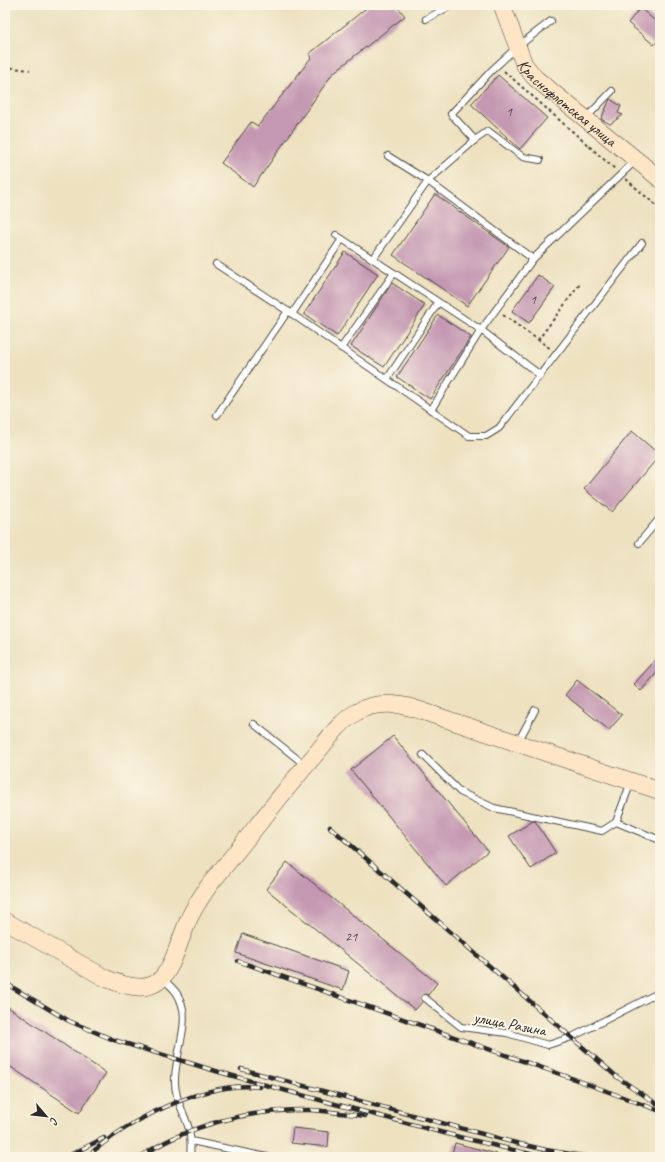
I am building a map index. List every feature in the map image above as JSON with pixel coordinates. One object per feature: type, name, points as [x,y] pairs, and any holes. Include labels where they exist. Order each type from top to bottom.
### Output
[{"type":"street","name":"Краснофлотская улица","points":[[502,5],[524,64],[535,78],[660,179]]},
{"type":"street","points":[[5,921],[119,984],[142,988],[152,986],[162,978],[175,955],[188,920],[210,884],[306,766],[345,721],[357,712],[391,703],[413,708],[660,791]]},
{"type":"lane","points":[[426,19],[452,5]]},
{"type":"lane","points":[[475,140],[451,114],[497,65],[551,21]]},
{"type":"lane","points":[[585,119],[612,91]]},
{"type":"lane","points":[[372,259],[428,181],[475,140],[488,131],[522,157],[540,160]]},
{"type":"lane","points":[[388,156],[428,181],[533,260]]},
{"type":"lane","points":[[431,410],[481,330],[533,260],[636,160]]},
{"type":"lane","points":[[217,415],[290,313],[339,237],[481,330],[540,375]]},
{"type":"lane","points":[[216,264],[469,436],[486,436],[499,428],[642,243]]},
{"type":"lane","points":[[341,348],[394,273]]},
{"type":"lane","points":[[387,379],[438,302]]},
{"type":"lane","points":[[639,543],[660,518]]},
{"type":"lane","points":[[517,743],[535,710]]},
{"type":"lane","points":[[254,724],[306,766]]},
{"type":"lane","points":[[423,755],[460,792],[494,808],[602,831],[616,822],[631,782]]},
{"type":"lane","points":[[616,822],[660,840]]},
{"type":"lane","points":[[162,978],[178,993],[183,1010],[184,1020],[175,1080],[176,1093],[191,1141],[190,1157]]},
{"type":"lane","name":"улица Разина","points":[[425,998],[460,1027],[507,1033],[548,1045],[572,1037],[660,992]]},
{"type":"lane","points":[[191,1141],[266,1157]]},
{"type":"path","points":[[497,65],[660,209]]},
{"type":"path","points":[[5,68],[30,70]]},
{"type":"path","points":[[538,340],[580,284]]},
{"type":"path","points":[[496,310],[557,354]]},
{"type":"building","points":[[370,5],[396,5],[405,16],[333,73],[253,187],[221,163],[251,122],[258,126],[311,58],[309,54]]},
{"type":"building","points":[[640,8],[660,25],[660,38],[654,45],[628,23]]},
{"type":"building","points":[[498,75],[547,118],[520,149],[471,104]]},
{"type":"building","points":[[610,99],[621,106],[618,113],[623,115],[610,124],[601,119]]},
{"type":"building","points":[[435,194],[509,247],[467,306],[393,255]]},
{"type":"building","points":[[345,252],[378,274],[337,336],[304,314]]},
{"type":"building","points":[[538,275],[555,287],[529,323],[512,311]]},
{"type":"building","points":[[392,283],[425,305],[384,367],[351,346]]},
{"type":"building","points":[[438,315],[471,337],[430,399],[397,377]]},
{"type":"building","points":[[632,431],[660,455],[612,512],[584,489]]},
{"type":"building","points":[[660,655],[660,669],[641,691],[634,684]]},
{"type":"building","points":[[577,680],[622,715],[609,730],[565,695]]},
{"type":"building","points":[[393,736],[488,851],[446,886],[351,770]]},
{"type":"building","points":[[535,821],[556,853],[531,869],[509,836]]},
{"type":"building","points":[[287,862],[437,983],[428,995],[424,994],[421,996],[422,1002],[415,1010],[266,889]]},
{"type":"building","points":[[243,934],[349,971],[343,990],[236,953]]},
{"type":"building","points":[[5,1005],[106,1073],[79,1113],[5,1063]]},
{"type":"building","points":[[293,1128],[329,1132],[328,1147],[291,1143]]},
{"type":"building","points":[[455,1143],[497,1154],[496,1157],[451,1157]]},
{"type":"railway","points":[[330,827],[617,1077],[660,1106]]},
{"type":"railway","points":[[238,961],[574,1079],[660,1111]]},
{"type":"railway","points":[[5,983],[69,1021],[114,1040],[305,1096],[459,1137],[543,1157]]},
{"type":"railway","points":[[241,1069],[512,1142],[546,1150],[589,1157]]},
{"type":"railway","points":[[87,1157],[103,1143],[122,1130],[144,1117],[168,1106],[216,1090],[239,1087],[260,1087]]},
{"type":"railway","points":[[140,1157],[159,1145],[200,1127],[244,1116],[288,1110],[310,1110],[365,1116]]},
{"type":"railway","points":[[66,1157],[104,1138]]}]
